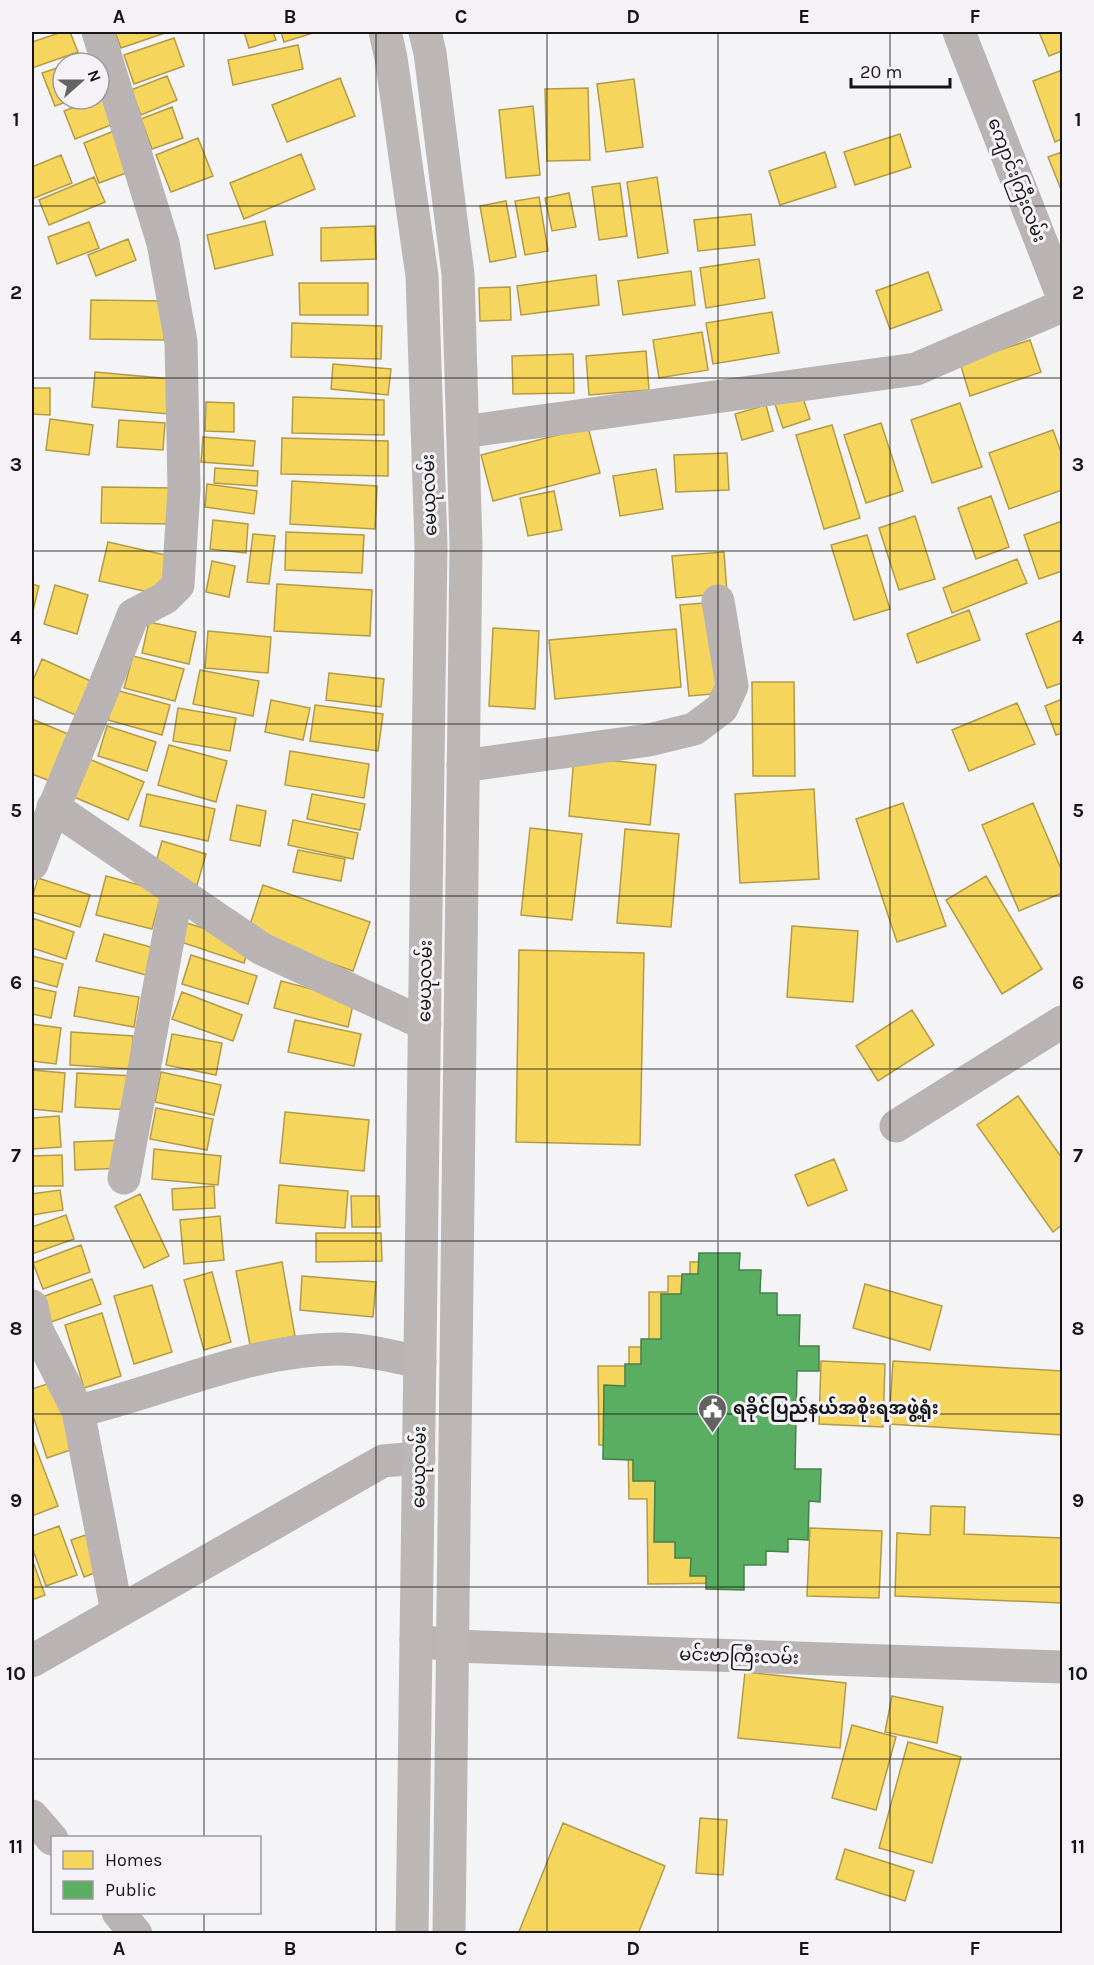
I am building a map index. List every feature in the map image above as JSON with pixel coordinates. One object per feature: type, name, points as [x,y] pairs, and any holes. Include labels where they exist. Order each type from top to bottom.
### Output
[{"type":"main road","name":"မေယုလမ်း","points":[[385,32],[391,58],[422,276],[431,545],[412,1934]]},
{"type":"main road","name":"မေယုလမ်း","points":[[425,32],[430,53],[458,274],[466,545],[449,1934]]},
{"type":"street","points":[[32,864],[53,807],[99,704],[133,615],[165,598],[178,585],[183,513],[181,342],[165,254],[98,32]]},
{"type":"street","name":"ကျောင်းကြီးလမ်း","points":[[959,32],[1062,295]]},
{"type":"street","points":[[463,432],[916,369],[1062,306]]},
{"type":"street","points":[[463,766],[649,740],[694,729],[722,708],[732,686],[718,601]]},
{"type":"street","points":[[53,807],[262,949],[425,1024]]},
{"type":"street","points":[[124,1178],[177,891]]},
{"type":"street","points":[[896,1126],[1062,1022]]},
{"type":"street","points":[[32,1306],[37,1330],[78,1411],[117,1612]]},
{"type":"street","points":[[78,1411],[130,1399],[230,1365],[279,1356],[339,1349],[420,1362]]},
{"type":"street","points":[[32,1661],[383,1461],[419,1458]]},
{"type":"street","name":"မင်းဗာကြီးလမ်း","points":[[416,1640],[453,1646],[1062,1667]]},
{"type":"street","points":[[32,1816],[51,1838]]},
{"type":"street","points":[[120,1914],[136,1934]]},
{"type":"building: Homes","points":[[62,32],[70,32],[78,51],[51,51],[51,61],[32,68],[32,42]]},
{"type":"building: Homes","points":[[115,32],[168,32],[121,48]]},
{"type":"building: Homes","points":[[244,32],[273,32],[276,40],[249,48]]},
{"type":"building: Homes","points":[[281,32],[316,32],[284,42]]},
{"type":"building: Homes","points":[[1039,32],[1062,32],[1062,51],[1049,56]]},
{"type":"building: Homes","points":[[174,38],[184,66],[134,84],[124,55]]},
{"type":"building: Homes","points":[[298,45],[303,69],[233,85],[228,60]]},
{"type":"building: Homes","points":[[51,70],[51,96],[42,73]]},
{"type":"building: Homes","points":[[1062,70],[1062,139],[1055,142],[1033,81]]},
{"type":"building: Homes","points":[[167,76],[177,100],[141,115],[131,90]]},
{"type":"building: Homes","points":[[340,78],[355,116],[287,142],[272,105]]},
{"type":"building: Homes","points":[[634,79],[643,147],[606,152],[597,84]]},
{"type":"building: Homes","points":[[588,88],[590,160],[547,161],[545,89]]},
{"type":"building: Homes","points":[[111,93],[121,121],[75,139],[64,111],[111,111]]},
{"type":"building: Homes","points":[[533,106],[540,175],[506,178],[499,110]]},
{"type":"building: Homes","points":[[172,107],[183,138],[152,149],[141,119]]},
{"type":"building: Homes","points":[[119,129],[134,170],[99,183],[84,143]]},
{"type":"building: Homes","points":[[900,134],[911,167],[855,185],[844,152]]},
{"type":"building: Homes","points":[[198,138],[213,176],[171,192],[156,155]]},
{"type":"building: Homes","points":[[825,152],[836,187],[780,205],[769,171]]},
{"type":"building: Homes","points":[[1062,152],[1062,186],[1060,187],[1048,157]]},
{"type":"building: Homes","points":[[301,154],[315,189],[244,219],[230,183]]},
{"type":"building: Homes","points":[[61,155],[72,183],[32,199],[32,167]]},
{"type":"building: Homes","points":[[94,177],[105,202],[49,225],[39,200]]},
{"type":"building: Homes","points":[[657,177],[668,253],[638,258],[627,182]]},
{"type":"building: Homes","points":[[620,183],[627,236],[599,240],[592,187]]},
{"type":"building: Homes","points":[[569,193],[576,227],[552,231],[545,198]]},
{"type":"building: Homes","points":[[539,197],[548,251],[525,255],[515,201]]},
{"type":"building: Homes","points":[[506,201],[516,257],[490,262],[480,206]]},
{"type":"building: Homes","points":[[751,214],[755,245],[698,251],[694,220]]},
{"type":"building: Homes","points":[[265,221],[273,255],[215,269],[207,235]]},
{"type":"building: Homes","points":[[89,222],[99,248],[57,264],[48,237]]},
{"type":"building: Homes","points":[[375,226],[376,259],[321,261],[321,228]]},
{"type":"building: Homes","points":[[128,239],[136,260],[96,276],[88,255]]},
{"type":"building: Homes","points":[[759,259],[765,298],[706,308],[700,268]]},
{"type":"building: Homes","points":[[691,271],[695,305],[623,315],[618,281]]},
{"type":"building: Homes","points":[[928,272],[942,310],[890,329],[876,291]]},
{"type":"building: Homes","points":[[596,275],[599,305],[521,315],[517,286]]},
{"type":"building: Homes","points":[[299,283],[368,283],[368,315],[300,315]]},
{"type":"building: Homes","points":[[510,287],[511,320],[480,321],[479,288]]},
{"type":"building: Homes","points":[[91,300],[164,301],[164,340],[90,339]]},
{"type":"building: Homes","points":[[772,312],[779,353],[713,364],[706,323]]},
{"type":"building: Homes","points":[[292,323],[382,326],[381,359],[291,357]]},
{"type":"building: Homes","points":[[702,332],[708,370],[659,378],[653,340]]},
{"type":"building: Homes","points":[[1030,340],[1041,372],[970,396],[960,363]]},
{"type":"building: Homes","points":[[646,351],[649,390],[589,395],[586,356]]},
{"type":"building: Homes","points":[[573,354],[574,393],[513,394],[512,356]]},
{"type":"building: Homes","points":[[333,364],[391,369],[388,395],[331,389]]},
{"type":"building: Homes","points":[[95,372],[172,379],[169,414],[92,407]]},
{"type":"building: Homes","points":[[32,388],[50,388],[50,415],[32,414]]},
{"type":"building: Homes","points":[[801,392],[810,419],[783,428],[774,401]]},
{"type":"building: Homes","points":[[293,397],[384,400],[384,435],[292,433]]},
{"type":"building: Homes","points":[[206,402],[234,403],[234,432],[205,431]]},
{"type":"building: Homes","points":[[960,403],[982,467],[932,483],[911,420]]},
{"type":"building: Homes","points":[[766,405],[773,431],[742,440],[735,414]]},
{"type":"building: Homes","points":[[50,419],[93,425],[89,455],[46,450]]},
{"type":"building: Homes","points":[[119,420],[165,423],[163,450],[117,447]]},
{"type":"building: Homes","points":[[881,423],[903,491],[866,503],[844,435]]},
{"type":"building: Homes","points":[[832,425],[860,518],[824,529],[796,435]]},
{"type":"building: Homes","points":[[588,427],[600,473],[493,501],[481,455]]},
{"type":"building: Homes","points":[[1053,430],[1062,455],[1062,490],[1009,509],[989,453]]},
{"type":"building: Homes","points":[[203,437],[255,441],[253,466],[201,462]]},
{"type":"building: Homes","points":[[282,438],[388,441],[388,476],[281,474]]},
{"type":"building: Homes","points":[[727,453],[729,490],[676,492],[674,455]]},
{"type":"building: Homes","points":[[215,468],[258,471],[257,486],[214,483]]},
{"type":"building: Homes","points":[[656,469],[663,509],[620,516],[613,476]]},
{"type":"building: Homes","points":[[292,481],[377,486],[375,529],[290,524]]},
{"type":"building: Homes","points":[[207,484],[257,491],[254,514],[205,507]]},
{"type":"building: Homes","points":[[102,487],[174,488],[173,524],[101,523]]},
{"type":"building: Homes","points":[[554,491],[562,530],[528,536],[520,498]]},
{"type":"building: Homes","points":[[991,496],[1009,547],[976,559],[958,508]]},
{"type":"building: Homes","points":[[915,516],[935,579],[899,590],[879,528]]},
{"type":"building: Homes","points":[[213,520],[248,524],[246,553],[210,549]]},
{"type":"building: Homes","points":[[1062,521],[1062,571],[1039,579],[1024,535]]},
{"type":"building: Homes","points":[[286,532],[364,535],[362,573],[285,570]]},
{"type":"building: Homes","points":[[253,534],[275,536],[269,584],[247,582]]},
{"type":"building: Homes","points":[[867,535],[890,609],[854,620],[831,545]]},
{"type":"building: Homes","points":[[108,542],[170,556],[162,595],[99,581]]},
{"type":"building: Homes","points":[[724,552],[727,593],[676,598],[672,556]]},
{"type":"building: Homes","points":[[1017,559],[1027,583],[952,613],[943,588]]},
{"type":"building: Homes","points":[[212,561],[235,566],[229,597],[206,592]]},
{"type":"building: Homes","points":[[32,584],[39,586],[32,615]]},
{"type":"building: Homes","points":[[277,584],[372,590],[370,636],[274,631]]},
{"type":"building: Homes","points":[[55,585],[88,595],[77,634],[44,624]]},
{"type":"building: Homes","points":[[716,602],[724,693],[689,696],[680,605]]},
{"type":"building: Homes","points":[[969,610],[980,640],[917,663],[907,634]]},
{"type":"building: Homes","points":[[1062,620],[1062,683],[1047,688],[1026,634]]},
{"type":"building: Homes","points":[[149,622],[196,632],[189,664],[142,653]]},
{"type":"building: Homes","points":[[493,628],[539,631],[535,709],[489,706]]},
{"type":"building: Homes","points":[[676,629],[681,687],[555,699],[549,640]]},
{"type":"building: Homes","points":[[208,631],[271,637],[268,673],[205,668]]},
{"type":"building: Homes","points":[[133,656],[184,669],[175,701],[124,688]]},
{"type":"building: Homes","points":[[42,659],[95,683],[80,717],[32,696],[32,683]]},
{"type":"building: Homes","points":[[200,670],[259,681],[253,716],[193,704]]},
{"type":"building: Homes","points":[[329,673],[384,679],[381,707],[326,700]]},
{"type":"building: Homes","points":[[752,682],[794,682],[795,776],[753,776]]},
{"type":"building: Homes","points":[[116,690],[170,705],[162,735],[108,720]]},
{"type":"building: Homes","points":[[1062,699],[1062,733],[1056,735],[1045,706]]},
{"type":"building: Homes","points":[[271,700],[310,708],[303,740],[265,732]]},
{"type":"building: Homes","points":[[1017,703],[1035,744],[969,771],[952,730]]},
{"type":"building: Homes","points":[[315,705],[383,714],[378,751],[310,741]]},
{"type":"building: Homes","points":[[178,708],[236,718],[230,751],[173,741]]},
{"type":"building: Homes","points":[[32,719],[68,734],[50,781],[32,774]]},
{"type":"building: Homes","points":[[107,726],[156,742],[147,771],[98,756]]},
{"type":"building: Homes","points":[[169,745],[227,761],[216,802],[158,785]]},
{"type":"building: Homes","points":[[290,751],[369,764],[364,798],[285,785]]},
{"type":"building: Homes","points":[[574,757],[656,765],[650,825],[569,816]]},
{"type":"building: Homes","points":[[89,759],[144,782],[128,820],[74,797]]},
{"type":"building: Homes","points":[[814,789],[819,879],[740,883],[735,794]]},
{"type":"building: Homes","points":[[147,794],[215,809],[208,841],[140,826]]},
{"type":"building: Homes","points":[[312,794],[365,804],[360,830],[307,819]]},
{"type":"building: Homes","points":[[903,803],[946,926],[897,942],[856,819]]},
{"type":"building: Homes","points":[[1033,803],[1062,871],[1062,893],[1019,911],[982,825]]},
{"type":"building: Homes","points":[[237,805],[266,811],[260,846],[230,840]]},
{"type":"building: Homes","points":[[293,820],[358,833],[353,859],[288,845]]},
{"type":"building: Homes","points":[[530,828],[582,834],[572,920],[521,915]]},
{"type":"building: Homes","points":[[625,829],[679,834],[671,927],[617,923]]},
{"type":"building: Homes","points":[[162,841],[206,854],[197,885],[153,873]]},
{"type":"building: Homes","points":[[298,850],[345,859],[341,881],[293,872]]},
{"type":"building: Homes","points":[[106,876],[162,891],[152,929],[96,915]]},
{"type":"building: Homes","points":[[986,876],[1042,969],[1002,994],[946,900]]},
{"type":"building: Homes","points":[[38,878],[90,895],[80,927],[32,912],[32,898]]},
{"type":"building: Homes","points":[[263,885],[370,922],[353,971],[247,934]]},
{"type":"building: Homes","points":[[32,918],[74,932],[66,959],[32,948]]},
{"type":"building: Homes","points":[[187,923],[250,943],[244,963],[181,942]]},
{"type":"building: Homes","points":[[792,926],[858,931],[853,1002],[787,997]]},
{"type":"building: Homes","points":[[104,934],[154,948],[146,975],[96,961]]},
{"type":"building: Homes","points":[[519,950],[644,953],[640,1145],[516,1142]]},
{"type":"building: Homes","points":[[191,955],[257,976],[248,1004],[182,984]]},
{"type":"building: Homes","points":[[32,956],[63,964],[57,987],[32,980]]},
{"type":"building: Homes","points":[[281,981],[354,1000],[348,1027],[274,1008]]},
{"type":"building: Homes","points":[[32,987],[56,992],[51,1018],[32,1014]]},
{"type":"building: Homes","points":[[79,987],[139,997],[134,1027],[74,1016]]},
{"type":"building: Homes","points":[[182,992],[242,1015],[233,1041],[172,1019]]},
{"type":"building: Homes","points":[[912,1010],[934,1045],[878,1081],[856,1046]]},
{"type":"building: Homes","points":[[295,1020],[361,1034],[354,1066],[288,1052]]},
{"type":"building: Homes","points":[[32,1024],[61,1028],[56,1064],[32,1061]]},
{"type":"building: Homes","points":[[71,1032],[133,1036],[131,1069],[70,1065]]},
{"type":"building: Homes","points":[[172,1034],[222,1043],[216,1075],[166,1065]]},
{"type":"building: Homes","points":[[32,1070],[65,1073],[62,1112],[32,1109]]},
{"type":"building: Homes","points":[[161,1072],[221,1085],[214,1115],[155,1102]]},
{"type":"building: Homes","points":[[77,1073],[134,1076],[133,1110],[75,1107]]},
{"type":"building: Homes","points":[[1018,1096],[1062,1158],[1062,1225],[1053,1232],[977,1125]]},
{"type":"building: Homes","points":[[156,1108],[213,1119],[207,1150],[150,1139]]},
{"type":"building: Homes","points":[[285,1112],[369,1120],[364,1171],[280,1163]]},
{"type":"building: Homes","points":[[59,1116],[61,1147],[32,1149],[32,1118]]},
{"type":"building: Homes","points":[[124,1140],[125,1168],[75,1170],[74,1142]]},
{"type":"building: Homes","points":[[154,1149],[221,1156],[218,1185],[152,1179]]},
{"type":"building: Homes","points":[[62,1155],[63,1186],[32,1186],[32,1156]]},
{"type":"building: Homes","points":[[834,1159],[847,1190],[808,1206],[795,1175]]},
{"type":"building: Homes","points":[[279,1185],[348,1191],[345,1228],[276,1223]]},
{"type":"building: Homes","points":[[214,1186],[215,1208],[173,1210],[172,1189]]},
{"type":"building: Homes","points":[[60,1190],[63,1210],[32,1215],[32,1194]]},
{"type":"building: Homes","points":[[140,1194],[169,1256],[144,1268],[115,1206]]},
{"type":"building: Homes","points":[[351,1196],[379,1196],[380,1227],[352,1227]]},
{"type":"building: Homes","points":[[66,1215],[74,1239],[32,1254],[32,1227]]},
{"type":"building: Homes","points":[[220,1216],[224,1260],[184,1264],[180,1220]]},
{"type":"building: Homes","points":[[316,1233],[381,1233],[382,1261],[316,1262]]},
{"type":"building: Homes","points":[[81,1245],[90,1272],[43,1289],[33,1263]]},
{"type":"building: Homes","points":[[736,1261],[737,1345],[711,1345],[713,1490],[734,1489],[735,1583],[648,1584],[647,1499],[629,1499],[628,1445],[599,1445],[598,1366],[629,1366],[629,1347],[649,1347],[649,1292],[668,1292],[668,1276],[690,1276],[690,1262]]},
{"type":"building: Homes","points":[[282,1262],[295,1336],[250,1345],[236,1271]]},
{"type":"building: Homes","points":[[212,1272],[231,1342],[204,1350],[184,1280]]},
{"type":"building: Homes","points":[[302,1276],[376,1282],[373,1317],[300,1310]]},
{"type":"building: Homes","points":[[92,1279],[101,1304],[51,1322],[42,1297]]},
{"type":"building: Homes","points":[[865,1284],[942,1306],[930,1350],[853,1328]]},
{"type":"building: Homes","points":[[152,1285],[172,1352],[134,1364],[114,1296]]},
{"type":"building: Homes","points":[[102,1313],[121,1376],[84,1388],[65,1325]]},
{"type":"building: Homes","points":[[821,1361],[885,1364],[883,1427],[819,1424]]},
{"type":"building: Homes","points":[[893,1361],[1062,1371],[1062,1435],[889,1424]]},
{"type":"building: Homes","points":[[59,1380],[82,1446],[47,1458],[32,1413],[32,1389]]},
{"type":"building: Homes","points":[[32,1438],[58,1506],[32,1516]]},
{"type":"building: Homes","points":[[931,1506],[965,1507],[964,1534],[1062,1538],[1062,1603],[895,1596],[897,1533],[930,1535]]},
{"type":"building: Homes","points":[[59,1526],[77,1575],[46,1586],[32,1547],[32,1536]]},
{"type":"building: Homes","points":[[810,1528],[882,1531],[879,1598],[807,1596]]},
{"type":"building: Homes","points":[[95,1532],[108,1568],[84,1577],[71,1540]]},
{"type":"building: Homes","points":[[32,1559],[45,1595],[32,1600]]},
{"type":"building: Homes","points":[[745,1672],[846,1683],[840,1748],[738,1738]]},
{"type":"building: Homes","points":[[892,1696],[943,1707],[937,1743],[885,1732]]},
{"type":"building: Homes","points":[[852,1725],[896,1737],[876,1810],[832,1798]]},
{"type":"building: Homes","points":[[908,1742],[961,1757],[932,1863],[879,1848]]},
{"type":"building: Homes","points":[[700,1818],[727,1820],[723,1875],[696,1873]]},
{"type":"building: Homes","points":[[563,1823],[665,1866],[638,1934],[518,1934]]},
{"type":"building: Homes","points":[[845,1849],[914,1871],[905,1901],[836,1879]]},
{"type":"building: Public","points":[[699,1253],[740,1253],[739,1270],[761,1270],[760,1293],[777,1293],[777,1315],[800,1315],[799,1346],[819,1346],[819,1371],[797,1371],[795,1469],[821,1469],[820,1502],[809,1501],[808,1540],[788,1539],[788,1552],[766,1551],[766,1565],[744,1565],[744,1590],[706,1589],[706,1576],[690,1576],[691,1558],[675,1558],[675,1542],[654,1542],[655,1481],[633,1481],[633,1460],[603,1459],[604,1385],[625,1386],[625,1364],[641,1364],[641,1339],[661,1339],[661,1294],[681,1294],[682,1274],[698,1274]]},
{"type":"place","name":"ရခိုင်ပြည်နယ်အစိုးရအဖွဲ့ရုံး","points":[[712,1434]]}]
